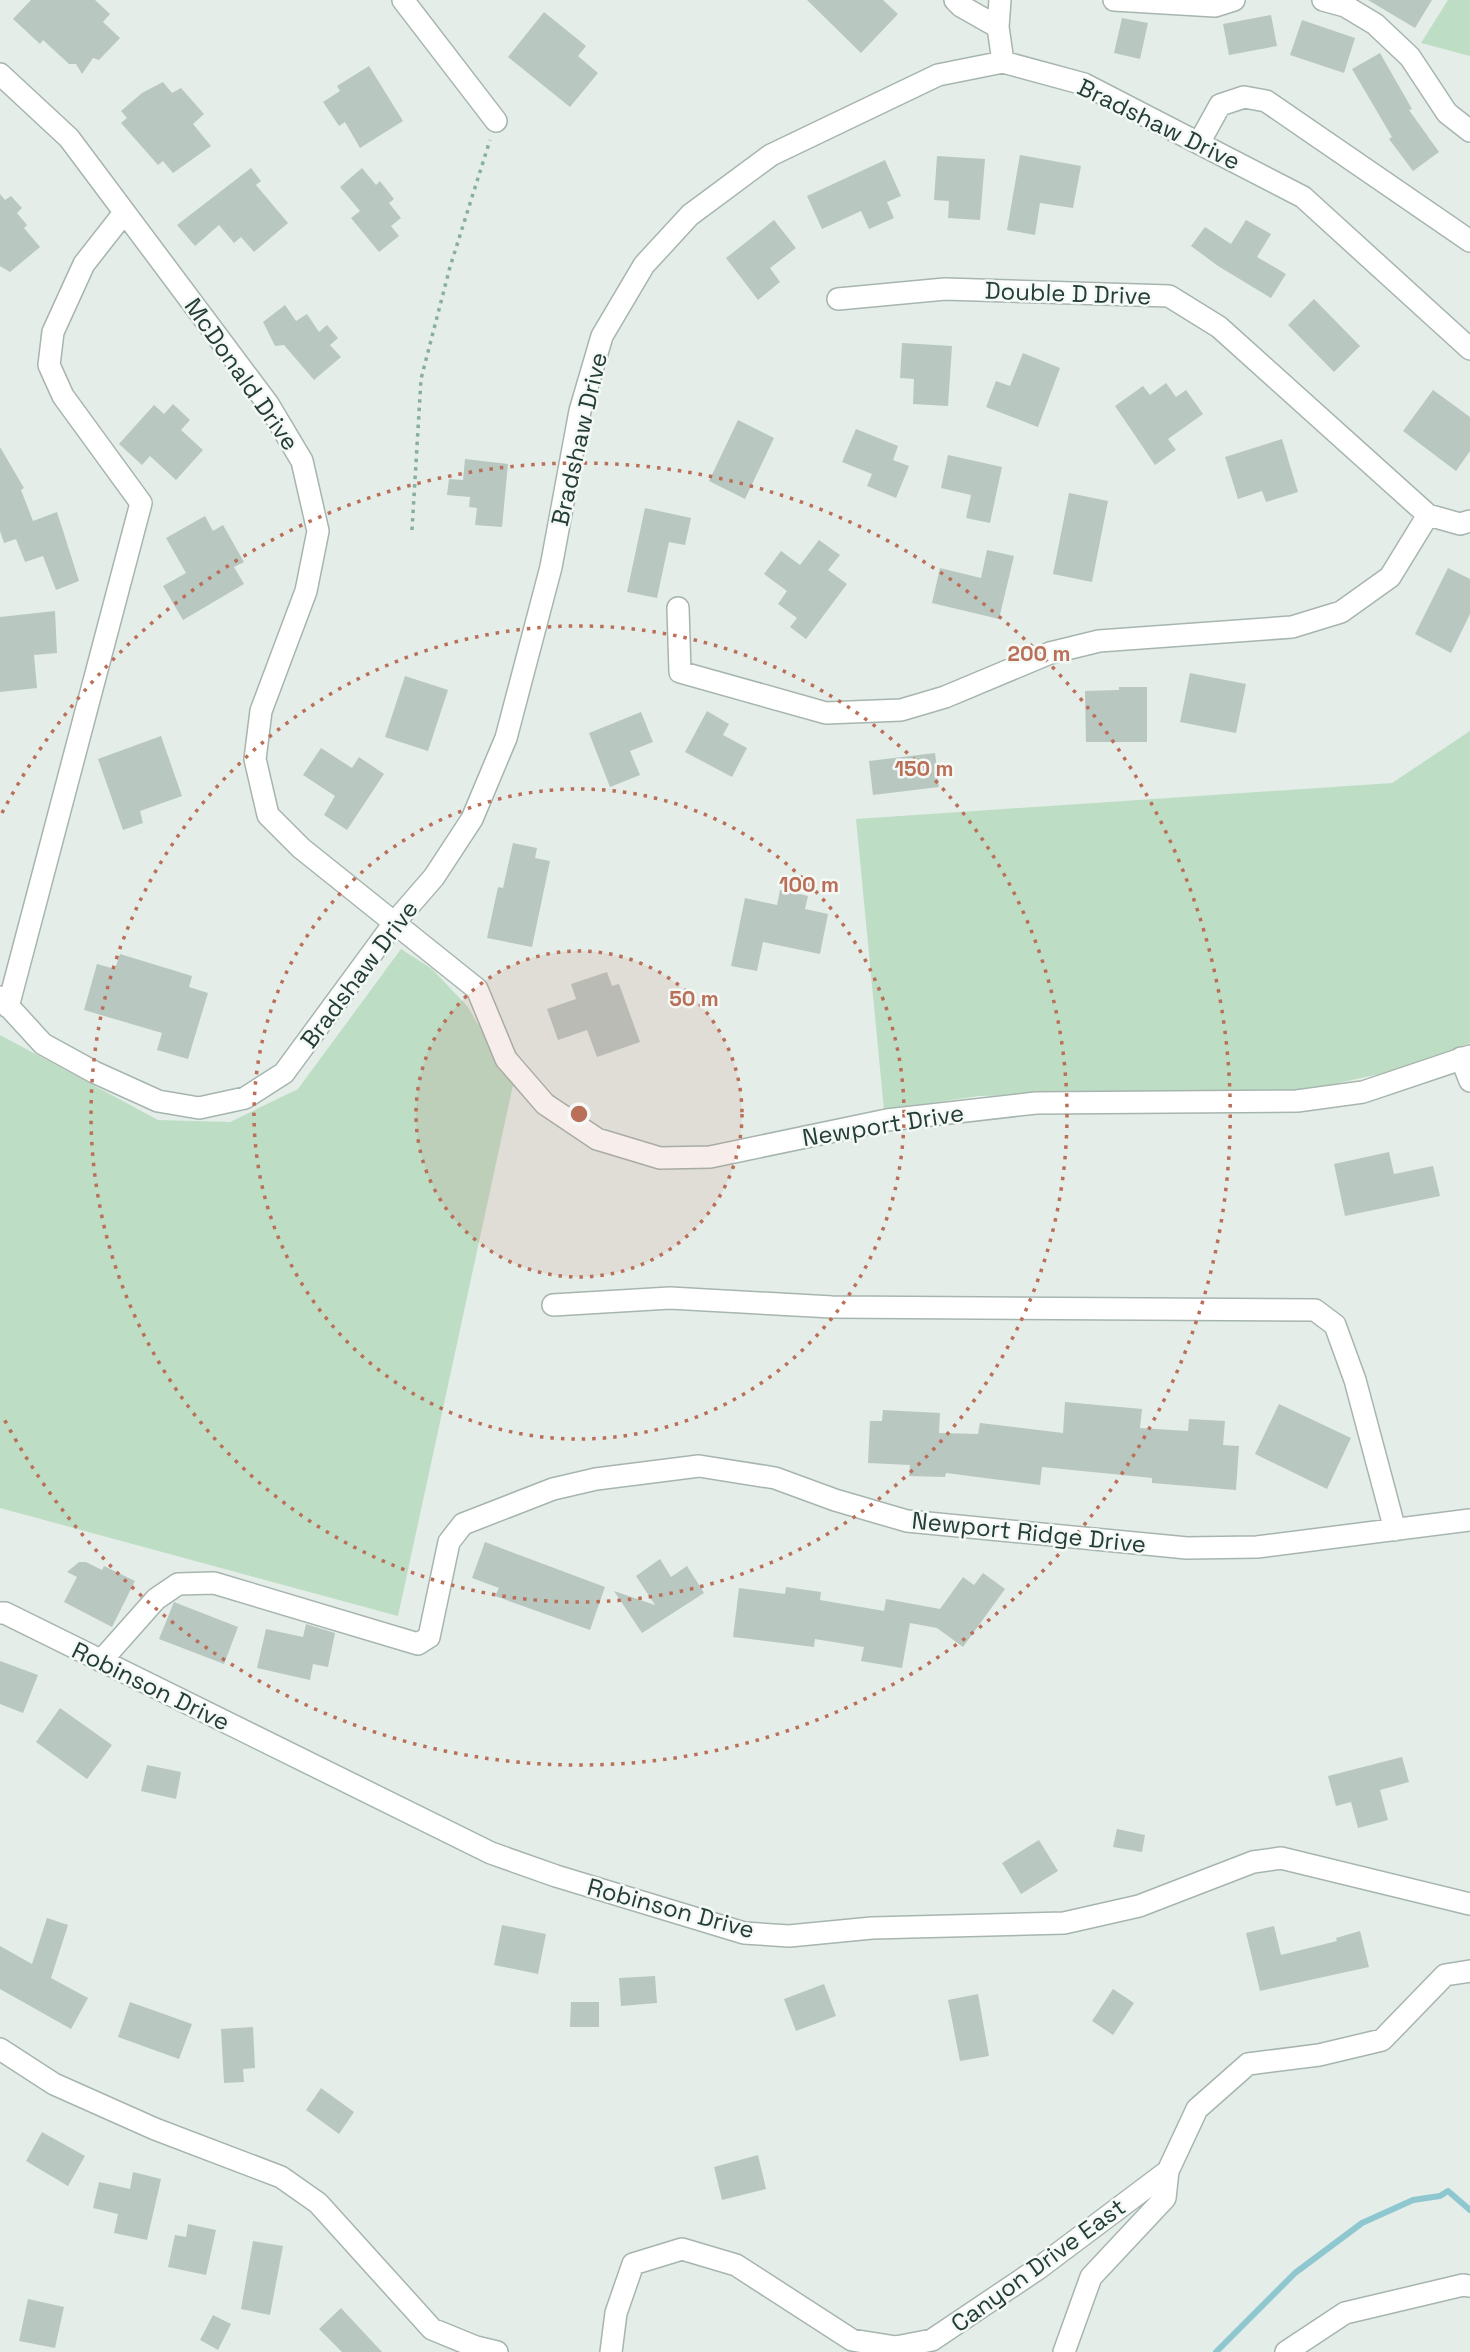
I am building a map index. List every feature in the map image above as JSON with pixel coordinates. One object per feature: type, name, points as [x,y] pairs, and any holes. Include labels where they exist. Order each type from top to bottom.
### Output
[{"type":"street","points":[[403,0],[496,121]]},
{"type":"street","points":[[955,0],[998,27]]},
{"type":"street","points":[[1000,0],[998,27],[1003,62]]},
{"type":"street","points":[[1115,0],[1215,6],[1234,0]]},
{"type":"street","points":[[1323,0],[1345,6],[1375,24],[1410,57],[1447,113],[1470,131]]},
{"type":"street","name":"Bradshaw Drive","points":[[4,1002],[43,1044],[94,1072],[158,1101],[199,1108],[245,1098],[284,1073],[395,922],[434,877],[472,820],[506,737],[551,567],[580,411],[602,336],[644,265],[690,215],[771,155],[938,75],[1003,62],[1084,83],[1303,197],[1470,349]]},
{"type":"street","name":"McDonald Drive","points":[[0,74],[69,138],[268,404],[302,461],[318,531],[306,591],[261,711],[255,759],[268,815],[301,848],[395,922]]},
{"type":"street","points":[[1199,143],[1220,105],[1244,97],[1266,101],[1470,242]]},
{"type":"street","points":[[4,1002],[141,503],[63,396],[49,365],[53,332],[84,264],[124,213]]},
{"type":"street","name":"Double D Drive","points":[[838,299],[945,289],[1169,296],[1219,327],[1428,515]]},
{"type":"street","points":[[678,608],[680,673],[826,713],[901,710],[945,697],[1050,653],[1099,640],[1292,628],[1341,612],[1390,577],[1428,515],[1460,524],[1470,521]]},
{"type":"street","name":"Newport Drive","points":[[395,922],[477,989],[506,1059],[545,1104],[597,1139],[660,1158],[710,1157],[887,1120],[1036,1103],[1297,1101],[1363,1092],[1466,1057]]},
{"type":"street","points":[[1466,1057],[1470,1081]]},
{"type":"street","points":[[553,1306],[670,1298],[832,1307],[1315,1310],[1335,1325],[1355,1380],[1395,1530]]},
{"type":"street","name":"Newport Ridge Drive","points":[[101,1661],[156,1599],[177,1584],[214,1583],[418,1644],[429,1637],[449,1542],[463,1524],[553,1489],[596,1479],[699,1466],[775,1478],[835,1500],[907,1521],[1187,1548],[1257,1547],[1470,1520]]},
{"type":"street","name":"Robinson Drive","points":[[0,1613],[5,1613],[491,1853],[556,1876],[744,1933],[789,1936],[872,1928],[1064,1923],[1139,1906],[1253,1863],[1281,1858],[1470,1903]]},
{"type":"street","name":"Canyon Drive East","points":[[611,2352],[616,2313],[633,2264],[682,2249],[736,2265],[852,2340],[895,2347],[932,2340],[1039,2268],[1168,2171],[1197,2109],[1248,2064],[1319,2056],[1382,2040],[1445,1975],[1470,1971]]},
{"type":"street","points":[[0,2049],[54,2084],[155,2129],[281,2177],[318,2203],[432,2329],[476,2347],[497,2352]]},
{"type":"street","points":[[1064,2352],[1091,2277],[1165,2198],[1168,2171]]},
{"type":"street","points":[[1286,2352],[1345,2313],[1463,2285],[1470,2286]]},
{"type":"path","points":[[412,530],[421,379],[450,267],[496,121]]},
{"type":"green space","points":[[1448,0],[1470,0],[1470,56],[1421,43]]},
{"type":"green space","points":[[1470,731],[1470,1043],[1398,1070],[1306,1090],[978,1096],[884,1110],[856,819],[1392,783]]},
{"type":"green space","points":[[401,949],[432,969],[468,1007],[513,1085],[398,1616],[0,1508],[0,1035],[158,1120],[230,1122],[298,1089]]},
{"type":"building","points":[[31,0],[95,0],[110,14],[103,22],[120,38],[99,60],[93,58],[82,74],[76,64],[69,64],[43,40],[40,44],[13,19]]},
{"type":"building","points":[[807,0],[883,0],[898,14],[861,53]]},
{"type":"building","points":[[1368,0],[1432,0],[1415,28]]},
{"type":"building","points":[[544,12],[586,46],[578,56],[598,73],[570,107],[508,57]]},
{"type":"building","points":[[1271,15],[1277,46],[1229,55],[1223,24]]},
{"type":"building","points":[[1122,18],[1148,23],[1140,59],[1114,53]]},
{"type":"building","points":[[1302,20],[1355,38],[1344,73],[1290,55]]},
{"type":"building","points":[[1380,53],[1412,109],[1409,110],[1439,152],[1413,171],[1389,139],[1392,137],[1352,69]]},
{"type":"building","points":[[369,66],[403,121],[360,148],[345,122],[339,126],[323,102],[340,91],[337,86]]},
{"type":"building","points":[[163,82],[172,93],[181,88],[204,114],[193,124],[211,146],[173,173],[163,161],[158,165],[121,123],[127,118],[121,111],[142,93]]},
{"type":"building","points":[[1020,155],[1081,166],[1073,208],[1040,203],[1035,235],[1007,230]]},
{"type":"building","points":[[937,156],[985,159],[980,220],[948,218],[949,201],[934,200]]},
{"type":"building","points":[[885,160],[901,196],[887,202],[894,218],[869,229],[861,211],[822,229],[807,196]]},
{"type":"building","points":[[251,168],[261,181],[256,185],[288,223],[254,252],[241,237],[234,243],[219,225],[195,246],[177,225]]},
{"type":"building","points":[[362,168],[376,185],[380,181],[394,199],[389,203],[401,218],[391,226],[399,236],[379,252],[351,218],[360,211],[340,187]]},
{"type":"building","points":[[0,194],[5,200],[11,196],[22,208],[17,213],[27,225],[24,228],[40,247],[10,272],[0,266]]},
{"type":"building","points":[[774,220],[796,248],[770,268],[780,282],[758,300],[726,258]]},
{"type":"building","points":[[1246,220],[1271,234],[1257,257],[1286,274],[1271,298],[1191,246],[1205,227],[1231,244]]},
{"type":"building","points":[[1314,299],[1360,346],[1334,372],[1288,325]]},
{"type":"building","points":[[285,305],[296,321],[307,314],[319,332],[327,325],[338,338],[330,345],[341,357],[314,380],[284,345],[275,346],[263,322]]},
{"type":"building","points":[[902,343],[952,346],[948,406],[913,404],[914,379],[900,378]]},
{"type":"building","points":[[1023,353],[1060,368],[1038,427],[986,407],[996,381],[1010,386]]},
{"type":"building","points":[[1166,383],[1176,397],[1186,390],[1203,414],[1168,439],[1176,450],[1155,465],[1115,406],[1143,386],[1150,395]]},
{"type":"building","points":[[1433,390],[1470,417],[1470,451],[1456,471],[1403,431]]},
{"type":"building","points":[[173,404],[190,420],[181,430],[203,450],[176,480],[150,456],[142,465],[119,444],[154,405],[164,414]]},
{"type":"building","points":[[738,420],[774,438],[745,499],[709,481]]},
{"type":"building","points":[[856,429],[898,446],[893,460],[909,466],[896,498],[867,486],[872,474],[842,462]]},
{"type":"building","points":[[1282,439],[1298,492],[1266,502],[1262,491],[1238,499],[1225,457]]},
{"type":"building","points":[[0,447],[24,488],[21,490],[33,521],[57,512],[79,581],[56,590],[43,556],[25,562],[16,539],[4,543],[0,531]]},
{"type":"building","points":[[948,455],[1002,467],[990,523],[966,518],[971,495],[941,488]]},
{"type":"building","points":[[465,459],[508,464],[502,527],[475,525],[477,508],[469,507],[470,497],[447,495],[449,479],[463,480]]},
{"type":"building","points":[[1069,493],[1108,501],[1092,582],[1053,574]]},
{"type":"building","points":[[645,508],[691,518],[685,545],[669,542],[657,598],[627,592]]},
{"type":"building","points":[[205,516],[213,531],[223,525],[244,562],[234,567],[244,584],[183,620],[163,586],[186,573],[166,538]]},
{"type":"building","points":[[819,540],[840,555],[828,570],[847,584],[806,639],[790,627],[797,618],[778,604],[787,591],[764,574],[781,551],[800,565]]},
{"type":"building","points":[[987,550],[1014,556],[999,619],[932,603],[940,568],[981,578]]},
{"type":"building","points":[[1448,568],[1470,579],[1470,614],[1451,653],[1415,634]]},
{"type":"building","points":[[55,611],[57,653],[34,655],[37,688],[0,692],[0,617]]},
{"type":"building","points":[[1190,673],[1246,684],[1236,733],[1180,722]]},
{"type":"building","points":[[405,676],[448,690],[428,751],[385,737]]},
{"type":"building","points":[[1119,687],[1147,687],[1147,742],[1086,742],[1085,691],[1119,690]]},
{"type":"building","points":[[707,711],[729,724],[723,735],[747,748],[732,777],[685,752]]},
{"type":"building","points":[[641,712],[653,742],[630,751],[640,775],[610,787],[589,733]]},
{"type":"building","points":[[161,736],[182,796],[140,811],[143,823],[123,830],[98,759]]},
{"type":"building","points":[[321,748],[352,768],[359,757],[384,774],[347,830],[324,815],[335,796],[303,775]]},
{"type":"building","points":[[935,753],[939,787],[873,795],[869,761]]},
{"type":"building","points":[[513,843],[537,848],[535,858],[550,861],[532,947],[487,938],[498,887],[503,888]]},
{"type":"building","points":[[780,890],[808,896],[805,909],[828,914],[820,954],[763,942],[757,971],[731,966],[745,898],[777,905]]},
{"type":"building","points":[[120,954],[192,976],[189,987],[208,993],[188,1059],[157,1050],[162,1033],[84,1010],[97,964],[115,969]]},
{"type":"building","points":[[607,972],[612,986],[619,984],[640,1042],[597,1057],[587,1030],[558,1040],[547,1009],[576,999],[571,984]]},
{"type":"building","points":[[1389,1152],[1394,1174],[1433,1166],[1440,1196],[1345,1216],[1334,1164]]},
{"type":"building","points":[[1065,1402],[1142,1409],[1140,1428],[1188,1431],[1189,1419],[1225,1421],[1223,1445],[1239,1446],[1236,1490],[1152,1483],[1152,1478],[1042,1467],[1040,1485],[946,1473],[945,1477],[909,1476],[910,1465],[868,1463],[870,1421],[882,1421],[883,1410],[940,1413],[939,1433],[978,1434],[980,1423],[1063,1433]]},
{"type":"building","points":[[1279,1404],[1351,1438],[1327,1489],[1255,1454]]},
{"type":"building","points":[[485,1542],[605,1587],[590,1630],[495,1596],[499,1588],[472,1578]]},
{"type":"building","points":[[660,1559],[671,1577],[687,1566],[704,1593],[642,1633],[614,1591],[655,1605],[636,1576]]},
{"type":"building","points":[[79,1562],[86,1562],[102,1570],[104,1566],[135,1581],[112,1627],[64,1602],[77,1577],[67,1572]]},
{"type":"building","points":[[983,1573],[1005,1589],[963,1647],[937,1628],[910,1623],[902,1668],[861,1661],[864,1647],[815,1639],[814,1647],[733,1637],[739,1588],[785,1594],[786,1587],[821,1592],[820,1600],[884,1611],[886,1599],[940,1609],[963,1577],[974,1585]]},
{"type":"building","points":[[174,1602],[238,1627],[224,1664],[159,1639]]},
{"type":"building","points":[[306,1624],[335,1633],[328,1667],[313,1664],[310,1680],[257,1668],[266,1629],[303,1637]]},
{"type":"building","points":[[0,1661],[38,1675],[23,1713],[0,1704]]},
{"type":"building","points":[[60,1708],[112,1745],[87,1779],[36,1742]]},
{"type":"building","points":[[1402,1757],[1409,1782],[1380,1790],[1388,1820],[1358,1828],[1351,1802],[1336,1806],[1328,1776]]},
{"type":"building","points":[[147,1765],[181,1772],[176,1799],[141,1791]]},
{"type":"building","points":[[1117,1829],[1145,1835],[1142,1852],[1113,1847]]},
{"type":"building","points":[[1039,1840],[1058,1871],[1021,1894],[1002,1863]]},
{"type":"building","points":[[47,1918],[68,1925],[51,1978],[88,1998],[71,2029],[0,1989],[0,1946],[32,1964]]},
{"type":"building","points":[[502,1925],[546,1934],[538,1974],[494,1965]]},
{"type":"building","points":[[1274,1926],[1281,1955],[1337,1941],[1336,1938],[1360,1931],[1369,1967],[1260,1991],[1246,1933]]},
{"type":"building","points":[[655,1976],[657,2003],[621,2006],[619,1978]]},
{"type":"building","points":[[824,1984],[836,2016],[796,2031],[784,1999]]},
{"type":"building","points":[[1113,1989],[1134,2003],[1113,2035],[1092,2021]]},
{"type":"building","points":[[978,1994],[989,2056],[960,2061],[948,2000]]},
{"type":"building","points":[[130,2002],[192,2024],[179,2059],[118,2037]]},
{"type":"building","points":[[571,2002],[599,2002],[599,2027],[570,2027]]},
{"type":"building","points":[[253,2027],[255,2068],[243,2069],[244,2082],[224,2083],[221,2029]]},
{"type":"building","points":[[321,2088],[354,2112],[339,2134],[306,2110]]},
{"type":"building","points":[[42,2132],[85,2156],[68,2186],[26,2161]]},
{"type":"building","points":[[758,2155],[766,2189],[722,2200],[714,2167]]},
{"type":"building","points":[[133,2172],[161,2179],[147,2240],[114,2233],[118,2214],[93,2208],[99,2182],[130,2189]]},
{"type":"building","points":[[188,2224],[216,2230],[206,2275],[168,2267],[175,2235],[186,2237]]},
{"type":"building","points":[[253,2241],[283,2246],[270,2315],[241,2309]]},
{"type":"building","points":[[28,2299],[64,2307],[55,2348],[19,2341]]},
{"type":"building","points":[[341,2308],[382,2352],[342,2352],[319,2329]]},
{"type":"building","points":[[213,2315],[231,2324],[218,2350],[200,2340]]},
{"type":"waterway","points":[[1216,2352],[1295,2273],[1362,2223],[1413,2200],[1440,2196],[1448,2191],[1470,2210]]}]
